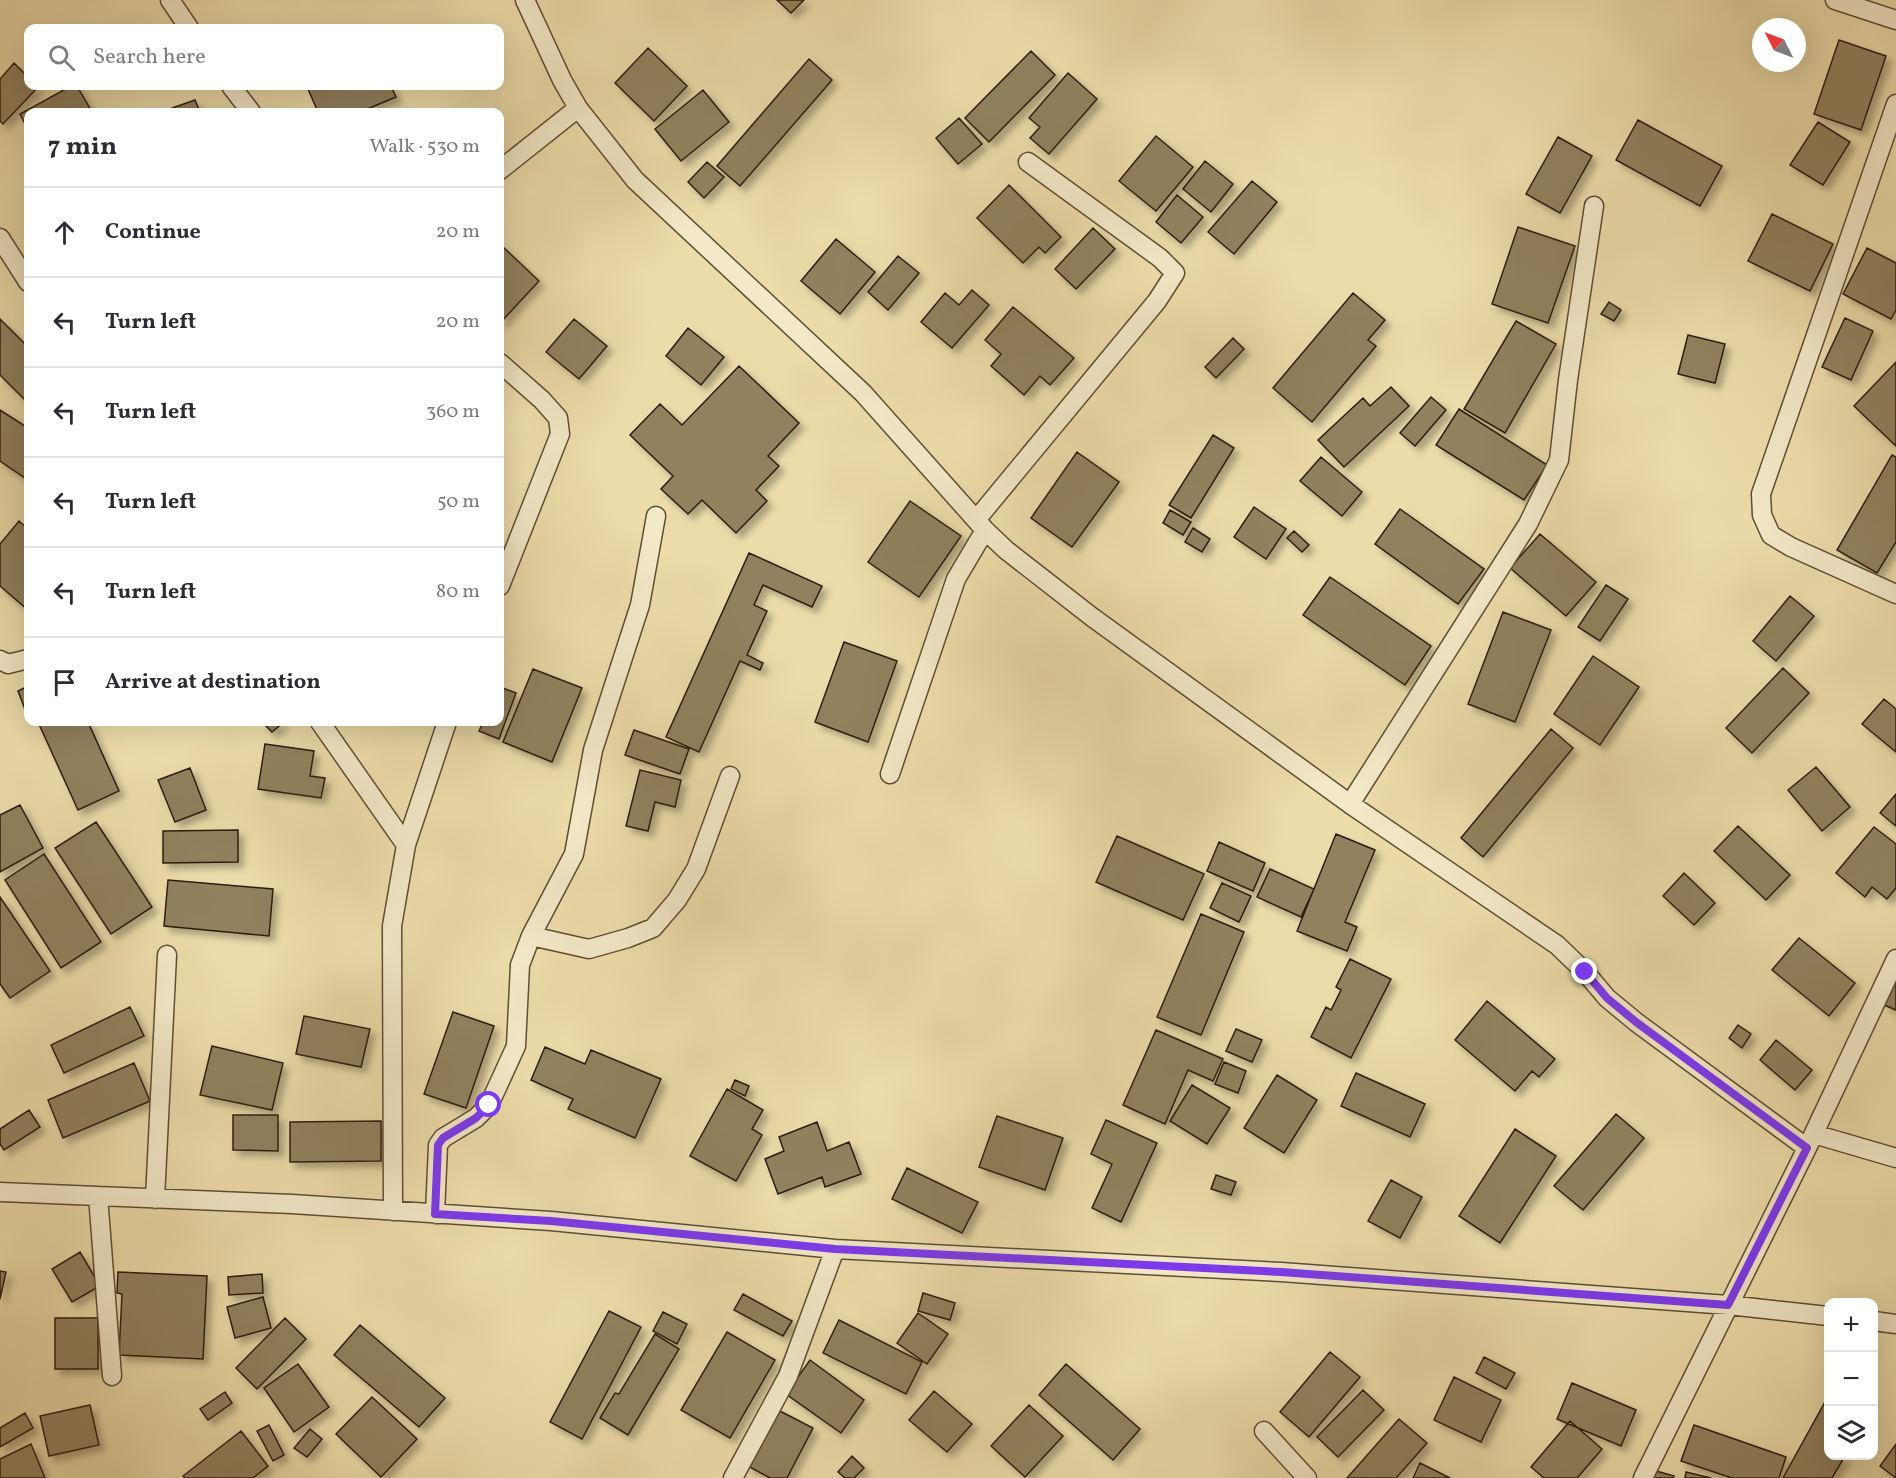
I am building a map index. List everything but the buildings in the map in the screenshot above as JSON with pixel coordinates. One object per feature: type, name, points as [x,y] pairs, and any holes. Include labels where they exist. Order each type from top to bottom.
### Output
[{"type":"street","points":[[170,0],[186,24]]},
{"type":"street","points":[[525,0],[562,80],[578,108],[635,180],[863,393],[1006,550],[1092,617],[1350,804],[1557,945],[1585,972],[1607,998],[1636,1022],[1811,1141],[1896,1158]]},
{"type":"street","points":[[1835,0],[1896,20]]},
{"type":"street","points":[[234,90],[248,108]]},
{"type":"street","points":[[1896,104],[1761,494],[1762,515],[1771,535],[1791,547],[1896,594]]},
{"type":"street","points":[[504,167],[578,108]]},
{"type":"street","points":[[890,774],[956,579],[981,525],[1157,302],[1175,273],[1160,258],[1028,162]]},
{"type":"street","points":[[1350,804],[1528,525],[1559,460],[1568,380],[1594,206]]},
{"type":"street","points":[[0,238],[24,276]]},
{"type":"street","points":[[504,367],[542,400],[558,418],[560,434],[504,576]]},
{"type":"street","points":[[435,1214],[438,1145],[443,1138],[476,1118],[489,1105],[516,1046],[520,965],[531,936],[574,854],[593,750],[640,605],[656,516]]},
{"type":"street","points":[[0,660],[8,664],[24,660]]},
{"type":"street","points":[[323,726],[406,845]]},
{"type":"street","points":[[393,1211],[392,926],[406,845],[446,726]]},
{"type":"street","points":[[531,936],[589,949],[653,928],[677,900],[696,869],[730,776]]},
{"type":"street","points":[[155,1199],[167,955]]},
{"type":"street","points":[[1643,1478],[1811,1141],[1896,960]]},
{"type":"street","points":[[0,1192],[292,1204],[551,1221],[835,1249],[1281,1272],[1728,1305],[1824,1316]]},
{"type":"street","points":[[98,1196],[112,1376]]},
{"type":"street","points":[[733,1478],[788,1377],[835,1249]]},
{"type":"street","points":[[1878,1322],[1896,1324]]},
{"type":"street","points":[[1264,1431],[1307,1478]]},
{"type":"route","points":[[489,1105],[476,1118],[443,1138],[438,1145],[435,1214],[551,1221],[835,1249],[1281,1272],[1728,1305],[1807,1148],[1636,1022],[1607,998],[1585,972]]}]
